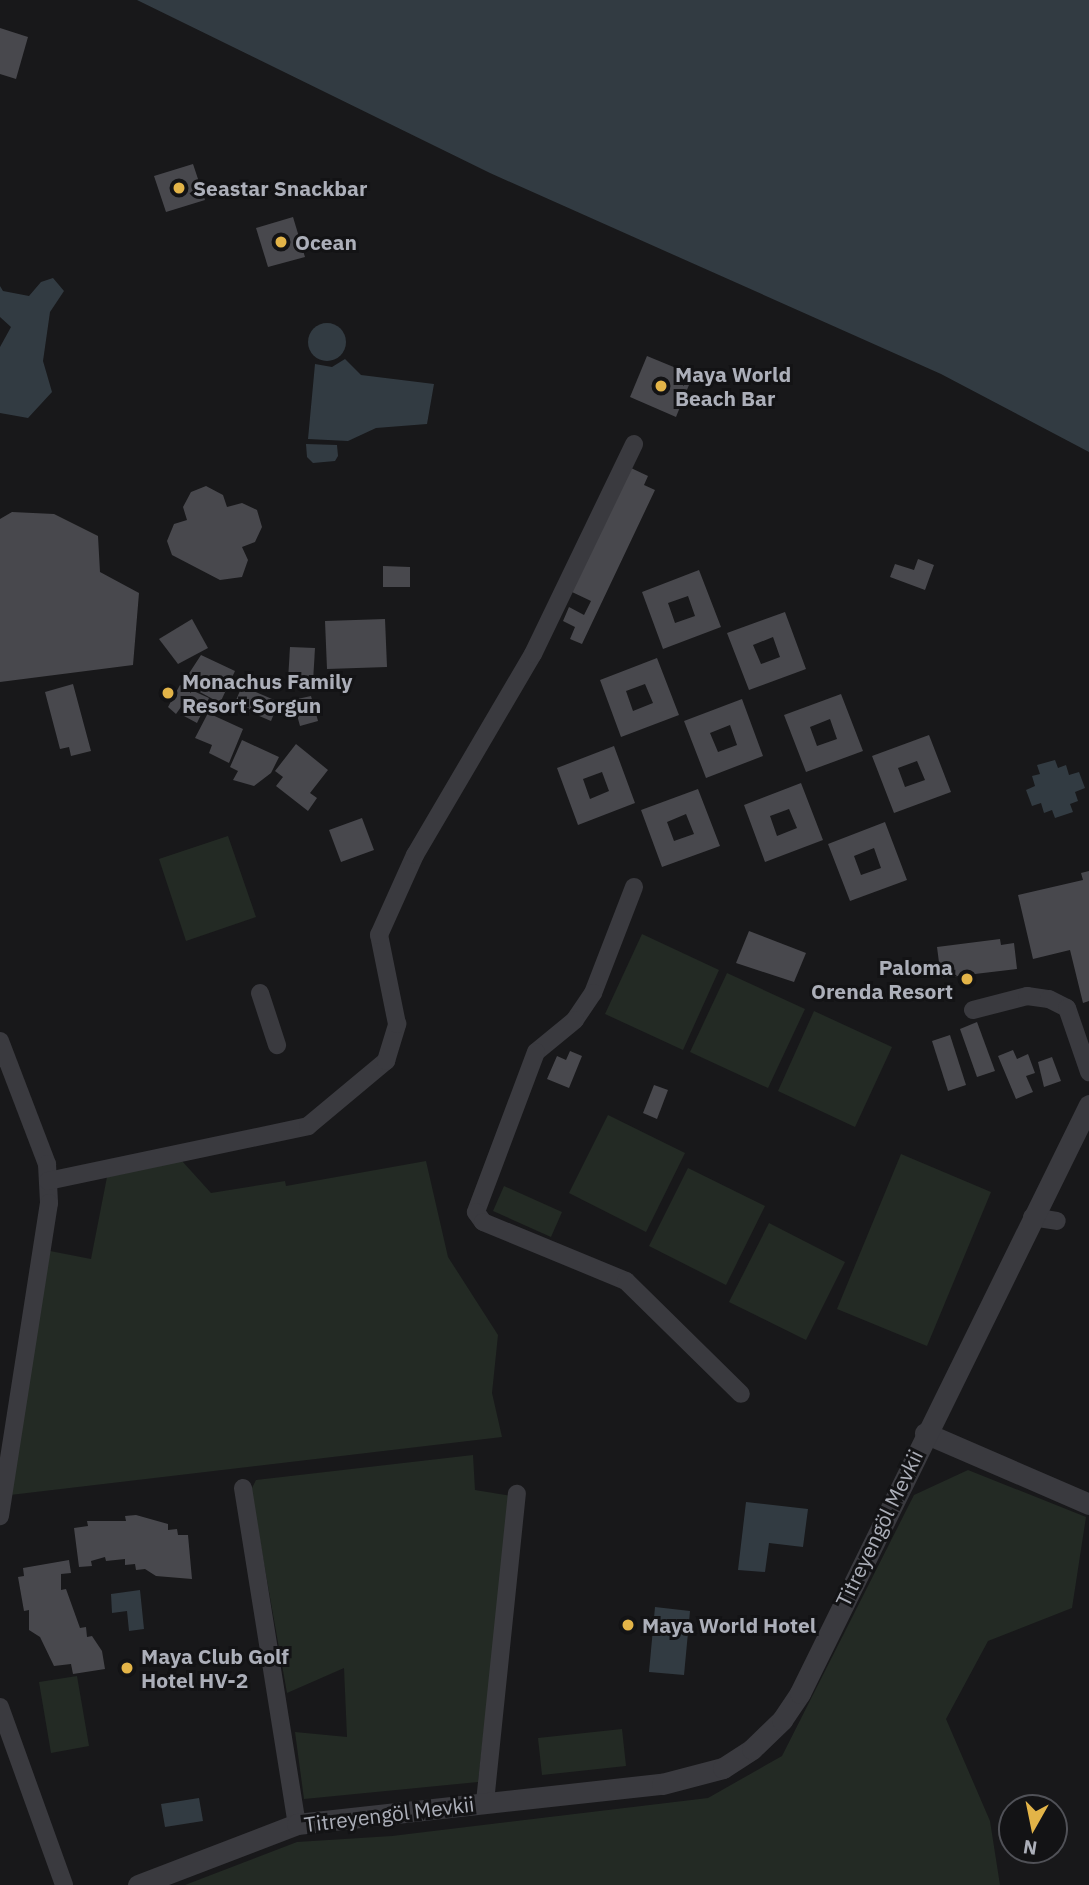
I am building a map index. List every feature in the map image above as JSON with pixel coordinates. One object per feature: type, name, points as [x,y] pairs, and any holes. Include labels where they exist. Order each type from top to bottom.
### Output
[{"type":"street","points":[[48,1181],[309,1126],[386,1061],[397,1024],[379,935],[415,855],[533,654],[634,444]]},
{"type":"street","points":[[634,887],[593,993],[575,1020],[536,1052],[476,1212],[483,1222],[626,1281],[741,1394]]},
{"type":"street","points":[[260,993],[276,1045]]},
{"type":"street","points":[[973,1010],[1027,996],[1049,999],[1067,1008],[1089,1072]]},
{"type":"street","points":[[0,1041],[34,1124],[48,1181],[43,1247],[0,1516]]},
{"type":"street","name":"Titreyengöl Mevkii","points":[[138,1885],[298,1824],[673,1782],[723,1768],[752,1749],[782,1720],[800,1693],[925,1433],[1089,1105]]},
{"type":"street","points":[[1032,1217],[1058,1221]]},
{"type":"street","points":[[925,1433],[1089,1504]]},
{"type":"street","points":[[243,1488],[298,1824]]},
{"type":"street","points":[[485,1802],[517,1494]]},
{"type":"street","points":[[0,1707],[64,1885]]},
{"type":"shaded area","points":[[137,0],[1089,0],[1089,452],[941,374],[490,173]]},
{"type":"shaded area","points":[[53,278],[64,291],[50,312],[43,361],[52,392],[28,418],[0,413],[0,347],[11,327],[0,317],[0,286],[3,291],[29,296],[41,282]]},
{"type":"shaded area","points":[[327,323],[340,329],[346,342],[340,355],[327,361],[314,355],[308,342],[314,329]]},
{"type":"shaded area","points":[[345,359],[361,375],[434,384],[427,424],[376,428],[348,441],[308,439],[315,364],[332,367]]},
{"type":"shaded area","points":[[306,444],[337,445],[338,456],[335,461],[313,463],[307,457]]},
{"type":"shaded area","points":[[1055,760],[1058,768],[1066,765],[1069,775],[1079,772],[1085,788],[1075,792],[1078,801],[1070,804],[1073,812],[1055,818],[1052,810],[1044,813],[1041,803],[1032,806],[1026,790],[1035,786],[1032,776],[1040,774],[1037,765]]},
{"type":"shaded area","points":[[228,836],[256,917],[186,941],[159,859]]},
{"type":"shaded area","points":[[642,934],[719,970],[683,1050],[605,1014]]},
{"type":"shaded area","points":[[727,973],[805,1009],[768,1088],[690,1052]]},
{"type":"shaded area","points":[[814,1011],[892,1047],[855,1127],[778,1091]]},
{"type":"shaded area","points":[[608,1115],[685,1153],[646,1232],[569,1193]]},
{"type":"shaded area","points":[[901,1154],[991,1192],[927,1346],[837,1309]]},
{"type":"shaded area","points":[[182,1161],[211,1193],[285,1181],[286,1186],[426,1161],[448,1257],[498,1335],[492,1393],[502,1437],[10,1495],[50,1251],[91,1259],[107,1177]]},
{"type":"shaded area","points":[[688,1168],[765,1206],[726,1285],[649,1246]]},
{"type":"shaded area","points":[[504,1186],[562,1212],[551,1237],[493,1211]]},
{"type":"shaded area","points":[[769,1223],[845,1262],[806,1340],[729,1302]]},
{"type":"shaded area","points":[[473,1455],[475,1490],[511,1496],[478,1782],[304,1799],[295,1732],[347,1737],[344,1668],[287,1693],[251,1490],[256,1480]]},
{"type":"shaded area","points":[[968,1470],[1086,1517],[1072,1608],[988,1641],[946,1719],[990,1821],[1000,1885],[185,1885],[297,1842],[392,1836],[708,1798],[782,1756],[914,1495]]},
{"type":"shaded area","points":[[746,1502],[808,1509],[803,1547],[769,1543],[765,1572],[738,1570]]},
{"type":"shaded area","points":[[140,1590],[144,1629],[129,1631],[127,1611],[112,1613],[111,1594]]},
{"type":"shaded area","points":[[655,1607],[690,1611],[684,1675],[649,1672]]},
{"type":"shaded area","points":[[77,1676],[89,1746],[51,1753],[39,1682]]},
{"type":"shaded area","points":[[622,1729],[626,1766],[542,1775],[538,1738]]},
{"type":"shaded area","points":[[199,1798],[203,1821],[165,1827],[161,1804]]},
{"type":"building","points":[[0,28],[28,37],[16,79],[0,74]]},
{"type":"building","name":"Seastar Snackbar","points":[[193,164],[205,200],[166,212],[154,176]]},
{"type":"building","name":"Ocean","points":[[293,217],[305,257],[268,267],[256,228]]},
{"type":"building","name":"Maya World Beach Bar","points":[[647,356],[693,375],[676,417],[630,397]]},
{"type":"building","points":[[631,468],[648,476],[644,485],[655,490],[582,644],[570,639],[575,627],[563,621],[569,607],[584,615],[591,601],[572,592]]},
{"type":"building","points":[[206,486],[223,495],[227,507],[242,503],[257,510],[262,527],[255,542],[242,547],[248,560],[242,577],[220,580],[172,555],[167,541],[174,524],[187,520],[183,507],[191,492]]},
{"type":"building","points":[[12,512],[54,514],[98,536],[100,572],[139,593],[133,665],[0,682],[0,519]]},
{"type":"building","points":[[918,559],[934,565],[925,590],[890,577],[895,564],[914,570]]},
{"type":"building","points":[[383,566],[410,567],[410,587],[383,587]]},
{"type":"building","points":[[699,570],[721,627],[663,649],[642,592]],"holes":[[[688,596],[695,616],[675,623],[668,603]]]},
{"type":"building","points":[[785,612],[806,669],[749,690],[727,633]],"holes":[[[773,637],[780,657],[761,664],[753,645]]]},
{"type":"building","points":[[192,619],[208,648],[178,664],[159,639]]},
{"type":"building","points":[[385,619],[387,667],[327,669],[325,621]]},
{"type":"building","points":[[290,647],[315,648],[313,682],[288,681]]},
{"type":"building","points":[[201,655],[235,671],[220,703],[198,691],[200,685],[186,678]]},
{"type":"building","points":[[657,658],[679,715],[621,737],[600,680]],"holes":[[[645,684],[653,703],[633,711],[626,691]]]},
{"type":"building","points":[[73,684],[91,751],[71,756],[69,747],[60,749],[45,692]]},
{"type":"building","points":[[180,685],[209,698],[197,723],[184,716],[186,710],[181,707],[176,714],[168,707]]},
{"type":"building","points":[[242,686],[279,702],[271,721],[234,705]]},
{"type":"building","points":[[841,694],[863,751],[806,772],[784,715]],"holes":[[[830,719],[837,739],[817,746],[810,727]]]},
{"type":"building","points":[[311,696],[318,721],[300,726],[293,700]]},
{"type":"building","points":[[742,699],[763,756],[706,778],[684,721]],"holes":[[[730,725],[737,745],[718,752],[710,733]]]},
{"type":"building","points":[[208,713],[243,729],[229,763],[209,753],[212,745],[195,738]]},
{"type":"building","points":[[929,735],[951,792],[894,813],[872,756]],"holes":[[[917,761],[925,780],[905,787],[898,768]]]},
{"type":"building","points":[[242,740],[279,757],[271,773],[254,786],[233,780],[238,771],[230,767]]},
{"type":"building","points":[[296,744],[328,770],[310,793],[317,798],[308,811],[276,786],[283,777],[275,771]]},
{"type":"building","points":[[614,746],[635,803],[578,825],[557,768]],"holes":[[[602,772],[609,791],[590,799],[583,779]]]},
{"type":"building","points":[[801,783],[823,840],[765,862],[744,805]],"holes":[[[789,809],[797,828],[777,836],[770,816]]]},
{"type":"building","points":[[698,789],[720,846],[662,867],[641,810]],"holes":[[[686,814],[694,834],[674,841],[667,822]]]},
{"type":"building","points":[[362,818],[374,850],[341,862],[329,830]]},
{"type":"building","points":[[885,822],[907,880],[850,901],[828,844]],"holes":[[[874,848],[881,868],[861,875],[854,856]]]},
{"type":"building","points":[[1089,871],[1089,1001],[1083,1003],[1070,950],[1033,959],[1018,895],[1083,880],[1081,873]]},
{"type":"building","points":[[749,931],[806,953],[794,982],[736,963]]},
{"type":"building","points":[[1000,939],[1001,945],[1014,943],[1017,969],[941,978],[937,947]]},
{"type":"building","points":[[977,1022],[995,1071],[977,1077],[960,1029]]},
{"type":"building","points":[[950,1035],[966,1085],[948,1091],[932,1041]]},
{"type":"building","points":[[1013,1050],[1017,1059],[1028,1054],[1035,1073],[1026,1076],[1033,1092],[1016,1099],[998,1056]]},
{"type":"building","points":[[570,1051],[582,1056],[569,1088],[547,1079],[557,1056],[566,1060]]},
{"type":"building","points":[[1052,1057],[1061,1081],[1044,1087],[1038,1062]]},
{"type":"building","points":[[654,1085],[668,1090],[657,1119],[643,1113]]},
{"type":"building","points":[[136,1515],[168,1524],[168,1530],[177,1529],[178,1535],[188,1535],[192,1579],[156,1576],[145,1569],[136,1570],[135,1564],[125,1565],[125,1559],[106,1561],[105,1557],[91,1561],[92,1566],[79,1567],[74,1528],[88,1526],[87,1521],[126,1521],[125,1516]]},
{"type":"building","points":[[69,1560],[71,1573],[61,1574],[61,1590],[66,1589],[80,1628],[86,1627],[87,1637],[92,1636],[102,1651],[105,1669],[73,1674],[71,1664],[54,1666],[40,1637],[29,1630],[29,1610],[24,1611],[18,1577],[24,1576],[23,1568]]},
{"type":"place","name":"Seastar Snackbar","points":[[179,188]]},
{"type":"place","name":"Ocean","points":[[281,242]]},
{"type":"place","name":"Maya World Beach Bar","points":[[661,386]]},
{"type":"place","name":"Monachus Family Resort Sorgun","points":[[168,693]]},
{"type":"place","name":"Paloma Orenda Resort","points":[[967,979]]},
{"type":"place","name":"Maya World Hotel","points":[[628,1625]]},
{"type":"place","name":"Maya Club Golf Hotel HV-2","points":[[127,1668]]}]
